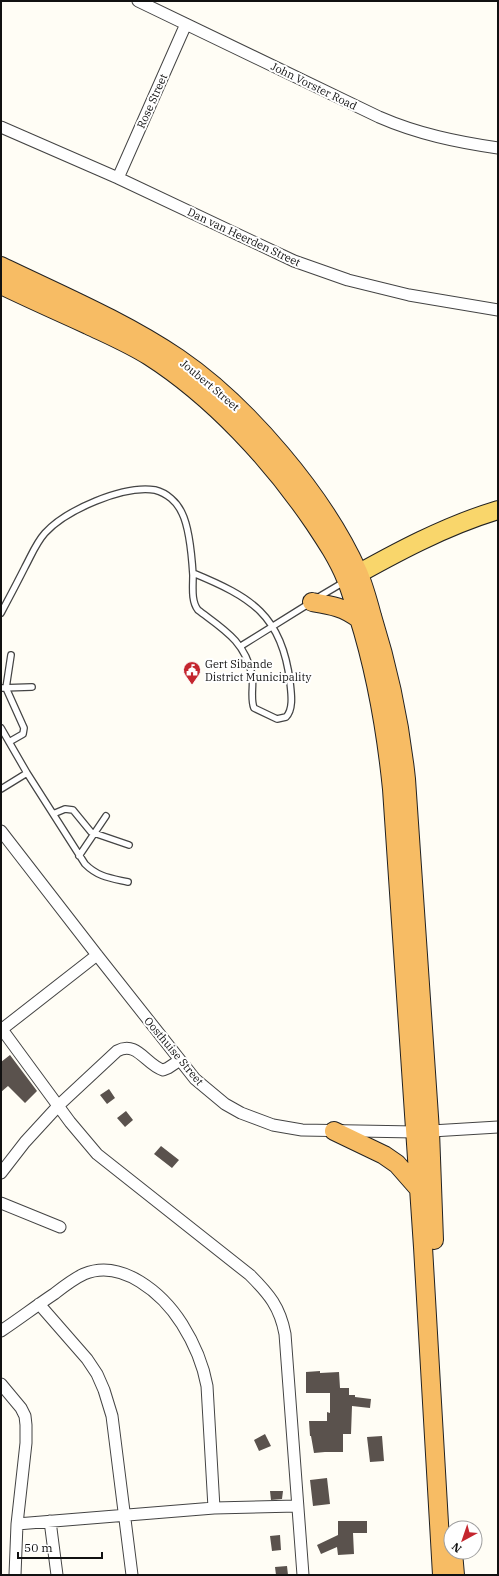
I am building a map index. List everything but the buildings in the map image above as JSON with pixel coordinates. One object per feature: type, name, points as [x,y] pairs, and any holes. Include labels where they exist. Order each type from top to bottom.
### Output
[{"type":"highway","name":"Joubert Street","points":[[1,266],[142,335],[179,358],[218,390],[254,425],[293,469],[339,536],[353,577]]},
{"type":"highway","name":"Joubert Street","points":[[1,285],[135,348],[168,369],[210,404],[249,443],[294,494],[324,538],[339,564],[353,577]]},
{"type":"highway","points":[[353,577],[359,619],[368,645],[387,740],[396,835],[401,932],[423,1132],[435,1277],[451,1520]]},
{"type":"highway","points":[[353,577],[383,651],[402,745],[410,818],[423,1132],[418,1188],[424,1255],[442,1575]]},
{"type":"highway","points":[[312,602],[341,608],[359,619]]},
{"type":"highway","points":[[334,1131],[384,1155],[397,1164],[418,1188]]},
{"type":"highway","points":[[454,1560],[455,1575]]},
{"type":"main road","points":[[353,577],[446,529],[498,510]]},
{"type":"street","name":"John Vorster Road","points":[[138,1],[403,128],[466,144],[498,148]]},
{"type":"street","name":"Rose Street","points":[[118,178],[186,24]]},
{"type":"street","name":"Dan van Heerden Street","points":[[1,127],[118,178],[294,261],[348,280],[409,295],[498,310]]},
{"type":"street","name":"Oosthuise Street","points":[[1,831],[96,955],[196,1079],[208,1091],[241,1113],[273,1125],[302,1130],[423,1132],[498,1127]]},
{"type":"street","points":[[96,955],[1,1029],[86,1142],[97,1154],[250,1275],[269,1294],[276,1306],[280,1314],[285,1334],[303,1575]]},
{"type":"street","points":[[1,1173],[25,1142],[112,1054],[122,1048],[130,1048],[135,1050],[160,1070],[168,1068],[180,1060]]},
{"type":"street","points":[[1,1203],[60,1227]]},
{"type":"street","points":[[1,1331],[85,1274],[108,1269],[124,1273],[134,1278],[161,1299],[182,1323],[191,1339],[203,1368],[207,1386],[214,1508]]},
{"type":"street","points":[[39,1304],[87,1359],[97,1374],[104,1390],[112,1416],[132,1575]]},
{"type":"street","points":[[1,1384],[21,1408],[25,1416],[26,1425],[26,1443],[17,1524],[15,1575]]},
{"type":"street","points":[[17,1524],[214,1508],[297,1506]]},
{"type":"street","points":[[50,1521],[57,1575]]},
{"type":"lane","points":[[1,613],[39,540],[55,523],[98,501],[136,490],[156,491],[170,498],[177,504],[186,521],[193,573],[195,607],[222,627],[241,646],[248,660],[252,675],[254,708],[277,719],[284,718],[287,716],[290,709],[290,679],[286,656],[273,627],[262,613],[243,597],[230,589],[193,573]]},
{"type":"lane","points":[[241,646],[353,577]]},
{"type":"lane","points":[[9,742],[23,734],[24,728],[3,688],[12,654]]},
{"type":"lane","points":[[3,688],[32,687]]},
{"type":"lane","points":[[1,728],[27,773],[85,864],[96,874],[128,882]]},
{"type":"lane","points":[[1,789],[27,773]]},
{"type":"lane","points":[[53,814],[65,809],[73,810],[95,834],[129,845]]},
{"type":"lane","points":[[80,856],[106,816]]},
{"type":"place","name":"Gert Sibande District Municipality","points":[[192,685]]}]
